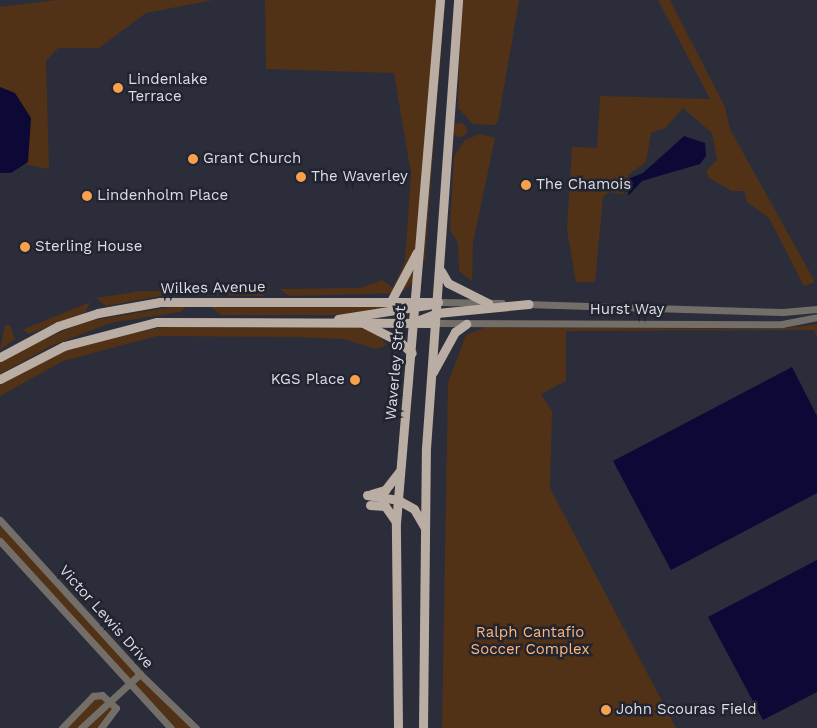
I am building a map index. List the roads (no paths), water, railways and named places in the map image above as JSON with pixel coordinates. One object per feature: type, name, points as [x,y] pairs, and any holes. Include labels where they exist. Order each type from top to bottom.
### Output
[{"type":"main road","name":"Waverley Street","points":[[398,728],[396,524],[422,240],[440,0]]},
{"type":"main road","points":[[424,728],[426,530],[432,374],[441,270],[458,0]]},
{"type":"main road","points":[[391,301],[422,240]]},
{"type":"main road","points":[[441,270],[452,286],[488,303]]},
{"type":"main road","name":"Wilkes Avenue","points":[[0,357],[58,326],[134,305],[184,300],[391,301],[415,305],[438,302]]},
{"type":"main road","points":[[413,322],[437,313],[529,304]]},
{"type":"main road","points":[[333,321],[351,314],[415,305]]},
{"type":"main road","points":[[0,379],[64,346],[124,327],[200,321],[436,323]]},
{"type":"main road","points":[[359,321],[400,342],[412,353]]},
{"type":"main road","points":[[432,374],[455,332],[466,324]]},
{"type":"main road","points":[[400,470],[385,490],[366,495],[398,500],[414,509],[426,530]]},
{"type":"main road","points":[[370,505],[385,506],[396,524]]},
{"type":"street","name":"Hurst Way","points":[[438,302],[783,312],[817,308]]},
{"type":"street","name":"Hurst Way","points":[[436,323],[782,324],[817,317]]},
{"type":"street","name":"Victor Lewis Drive","points":[[0,520],[140,674],[196,728]]},
{"type":"street","name":"Victor Lewis Drive","points":[[0,541],[171,728]]},
{"type":"street","points":[[81,728],[140,674]]},
{"type":"street","points":[[62,728],[94,696],[111,700]]},
{"type":"street","points":[[101,728],[114,715],[111,700]]},
{"type":"place","name":"Lindenlake Terrace","points":[[118,88]]},
{"type":"place","name":"Grant Church","points":[[193,159]]},
{"type":"place","name":"The Waverley","points":[[301,177]]},
{"type":"place","name":"The Chamois","points":[[526,185]]},
{"type":"place","name":"Lindenholm Place","points":[[87,196]]},
{"type":"place","name":"Sterling House","points":[[25,247]]},
{"type":"place","name":"KGS Place","points":[[355,380]]},
{"type":"place","name":"John Scouras Field","points":[[606,710]]},
{"type":"park label","name":"Ralph Cantafio Soccer Complex","points":[[530,640]]}]
